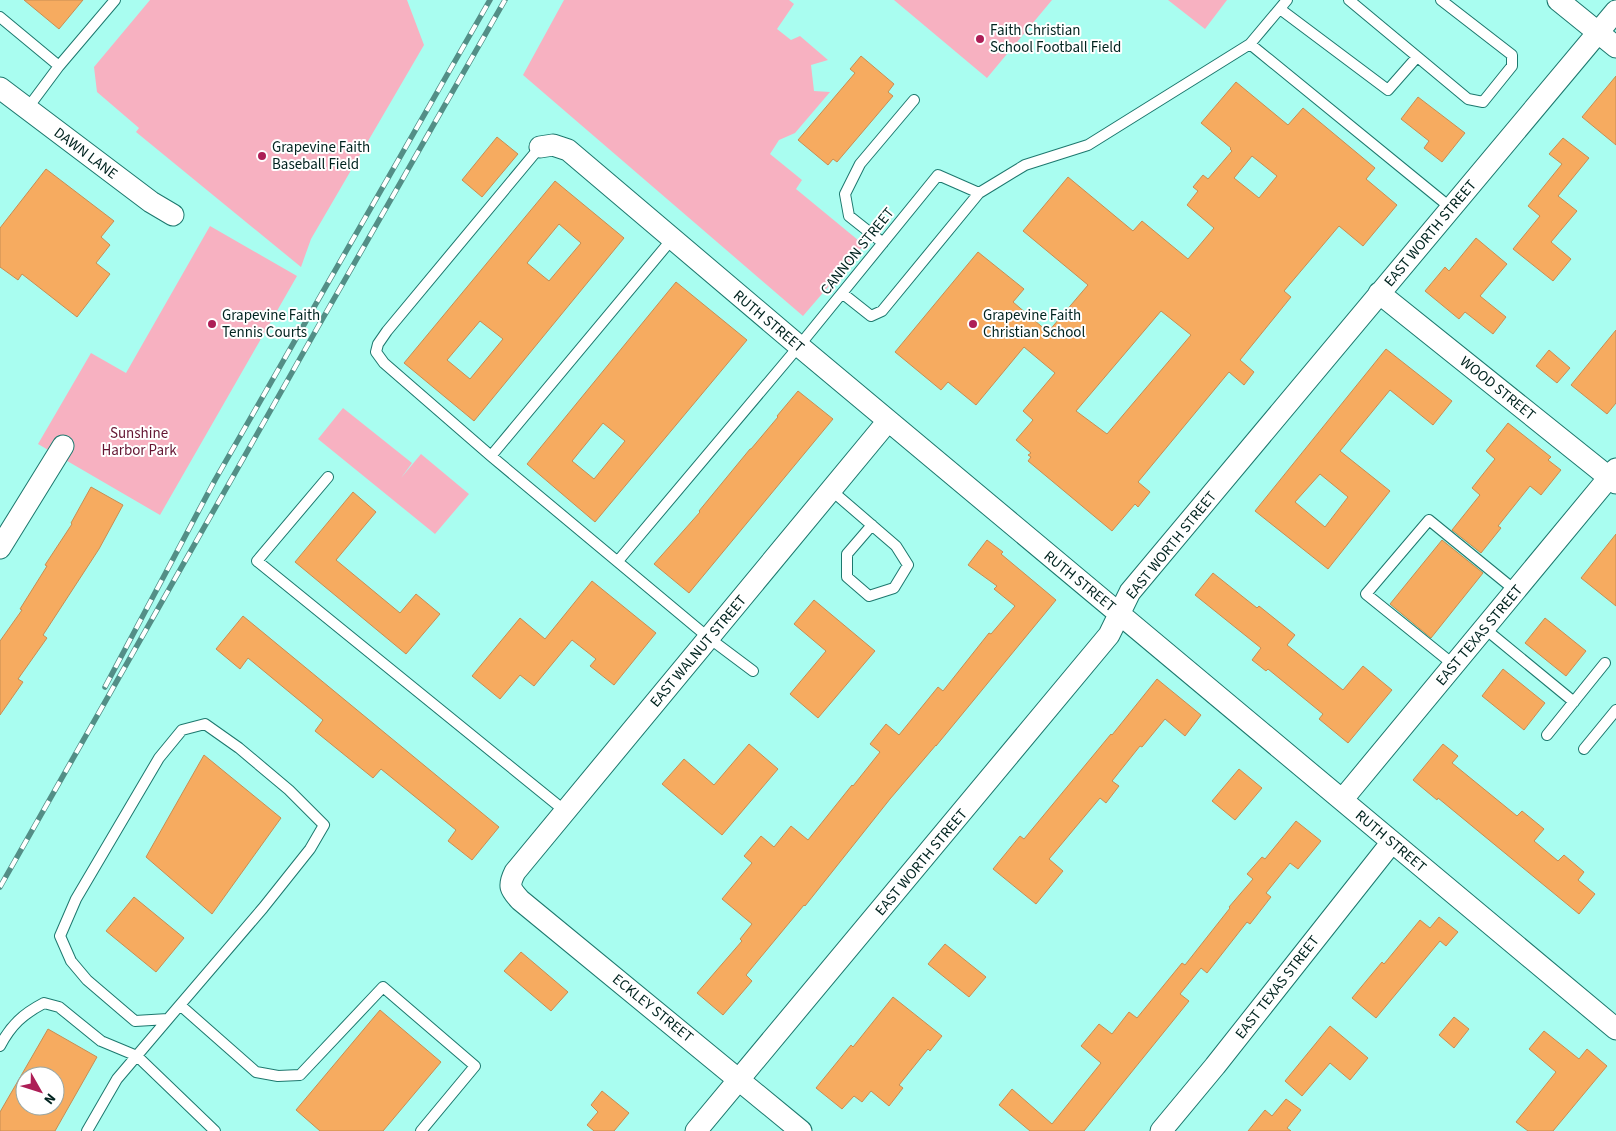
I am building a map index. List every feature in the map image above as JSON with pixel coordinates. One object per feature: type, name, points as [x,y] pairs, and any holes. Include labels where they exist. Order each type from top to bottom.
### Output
[{"type":"street","points":[[1558,0],[1616,47]]},
{"type":"street","name":"EAST WORTH STREET","points":[[696,1131],[1109,635],[1130,592],[1616,11]]},
{"type":"street","name":"DAWN LANE","points":[[0,88],[152,202],[173,215]]},
{"type":"street","name":"RUTH STREET","points":[[540,147],[553,145],[568,150],[798,346],[1616,1029]]},
{"type":"street","name":"WOOD STREET","points":[[1379,293],[1614,476]]},
{"type":"street","name":"EAST WALNUT STREET","points":[[510,882],[515,872],[888,421]]},
{"type":"street","points":[[2,540],[63,446]]},
{"type":"street","name":"EAST TEXAS STREET","points":[[1342,800],[1484,628],[1614,476]]},
{"type":"street","name":"EAST TEXAS STREET","points":[[1161,1131],[1392,842]]},
{"type":"street","name":"ECKLEY STREET","points":[[510,882],[511,890],[520,900],[801,1131]]},
{"type":"lane","points":[[27,109],[59,66],[115,0]]},
{"type":"lane","points":[[842,293],[871,316],[882,311],[979,194],[1025,165],[1088,145],[1250,44],[1287,0]]},
{"type":"lane","points":[[1349,0],[1468,99],[1484,102],[1512,66],[1512,55],[1442,0]]},
{"type":"lane","points":[[1280,9],[1388,90],[1417,57]]},
{"type":"lane","points":[[0,17],[59,66]]},
{"type":"lane","points":[[1250,44],[1451,208]]},
{"type":"lane","points":[[883,242],[849,216],[844,194],[860,164],[914,100]]},
{"type":"lane","points":[[540,147],[387,331],[378,344],[376,352],[384,363],[491,456],[709,638],[753,671]]},
{"type":"lane","name":"CANNON STREET","points":[[618,561],[938,175],[979,194]]},
{"type":"lane","points":[[491,456],[672,239]]},
{"type":"lane","points":[[328,476],[257,561],[566,811]]},
{"type":"lane","points":[[831,490],[872,525],[896,546],[908,565],[894,588],[869,596],[847,577],[846,554],[872,525]]},
{"type":"lane","points":[[1454,665],[1366,594],[1429,520],[1516,591]]},
{"type":"lane","points":[[1484,628],[1574,702]]},
{"type":"lane","points":[[1547,735],[1605,663]]},
{"type":"lane","points":[[1584,749],[1616,710]]},
{"type":"lane","points":[[87,1131],[117,1079],[263,908],[310,849],[324,825],[289,790],[239,748],[205,724],[182,730],[159,758],[76,898],[60,936],[71,961],[87,980],[135,1021],[168,1019]]},
{"type":"lane","points":[[180,1005],[256,1072],[278,1076],[300,1076],[383,987],[475,1066],[421,1131]]},
{"type":"lane","points":[[0,1046],[6,1034],[18,1019],[44,1003],[58,1007],[101,1041],[137,1056],[215,1131]]},
{"type":"green space","name":"Grapevine Faith Baseball Field","points":[[150,0],[407,0],[424,45],[311,239],[301,267],[136,132],[139,128],[97,92],[94,67]]},
{"type":"green space","points":[[564,0],[789,0],[794,4],[777,29],[791,40],[800,36],[828,60],[811,65],[814,91],[830,92],[795,133],[779,140],[770,154],[802,180],[796,189],[864,245],[803,316],[523,75]]},
{"type":"green space","name":"Faith Christian School Football Field","points":[[894,0],[1052,0],[987,78]]},
{"type":"green space","points":[[1168,0],[1227,0],[1205,29]]},
{"type":"green space","name":"Sunshine Harbor Park","points":[[210,226],[297,276],[160,515],[38,444],[91,353],[126,373]]},
{"type":"green space","points":[[343,408],[412,463],[401,478],[421,454],[469,494],[435,534],[318,439]]},
{"type":"building","points":[[24,0],[83,0],[59,29]]},
{"type":"building","points":[[861,56],[894,84],[888,92],[893,96],[837,162],[833,159],[828,165],[798,140],[855,73],[850,69]]},
{"type":"building","points":[[1616,76],[1616,145],[1582,117]]},
{"type":"building","name":"Grapevine Faith Christian School","points":[[1236,82],[1288,125],[1303,108],[1375,168],[1366,179],[1397,205],[1363,246],[1339,226],[1284,291],[1291,297],[1240,360],[1254,372],[1244,385],[1229,372],[1138,482],[1150,492],[1138,507],[1135,504],[1112,531],[1028,461],[1031,457],[1028,455],[1031,453],[1016,440],[1033,420],[1023,411],[1055,373],[1024,347],[976,405],[948,382],[941,390],[895,352],[978,252],[1024,289],[1013,302],[1048,332],[1088,285],[1023,231],[1068,177],[1133,231],[1142,221],[1188,259],[1214,228],[1187,205],[1198,191],[1193,187],[1203,175],[1208,179],[1232,151],[1231,148],[1201,123]],"holes":[[[1252,156],[1277,176],[1259,198],[1234,178]],[[1161,311],[1191,335],[1107,434],[1076,411]]]},
{"type":"building","points":[[1418,97],[1465,133],[1442,162],[1424,148],[1429,141],[1401,119]]},
{"type":"building","points":[[497,137],[518,154],[482,197],[462,180]]},
{"type":"building","points":[[1563,138],[1589,158],[1558,196],[1577,211],[1551,242],[1571,259],[1553,281],[1513,249],[1540,216],[1528,206],[1562,164],[1549,154]]},
{"type":"building","points":[[46,169],[114,221],[101,237],[110,245],[96,263],[110,274],[77,317],[22,274],[18,280],[0,267],[0,228]]},
{"type":"building","points":[[555,181],[624,238],[474,421],[404,363]],"holes":[[[559,224],[581,243],[549,281],[527,263]],[[480,321],[503,339],[470,379],[447,360]]]},
{"type":"building","points":[[1476,238],[1507,264],[1480,296],[1506,317],[1493,334],[1465,312],[1459,319],[1425,291],[1445,267],[1449,271]]},
{"type":"building","points":[[676,282],[747,340],[595,522],[527,464]],"holes":[[[603,423],[625,441],[594,479],[572,461]]]},
{"type":"building","points":[[1616,330],[1616,403],[1607,414],[1571,385]]},
{"type":"building","points":[[1386,349],[1452,401],[1433,425],[1390,390],[1340,451],[1390,491],[1328,569],[1255,511]],"holes":[[[1320,474],[1348,497],[1325,527],[1295,502]]]},
{"type":"building","points":[[1549,350],[1570,368],[1557,383],[1536,366]]},
{"type":"building","points":[[798,391],[833,419],[689,593],[654,564],[700,512]]},
{"type":"building","points":[[1508,423],[1551,457],[1548,460],[1561,470],[1541,495],[1530,486],[1498,526],[1501,528],[1481,553],[1452,530],[1480,495],[1472,488],[1495,459],[1486,451]]},
{"type":"building","points":[[91,487],[123,505],[99,549],[43,635],[47,638],[18,679],[23,682],[0,715],[0,641],[22,610],[20,609],[47,566],[45,565],[72,524]]},
{"type":"building","points":[[353,492],[376,512],[336,560],[400,613],[416,594],[440,614],[406,654],[295,562]]},
{"type":"building","points":[[1616,534],[1616,606],[1581,578]]},
{"type":"building","points":[[987,540],[1056,600],[890,799],[805,906],[746,975],[752,981],[723,1015],[697,993],[742,941],[740,939],[752,924],[722,899],[752,863],[744,856],[761,836],[774,847],[791,826],[808,840],[880,752],[870,744],[886,724],[899,735],[938,687],[943,691],[989,633],[991,634],[1015,606],[994,589],[997,586],[968,565]]},
{"type":"building","points":[[1442,540],[1483,573],[1431,638],[1390,604]]},
{"type":"building","points":[[1213,573],[1295,635],[1287,645],[1343,690],[1363,666],[1392,690],[1348,743],[1319,719],[1323,714],[1268,669],[1266,671],[1252,660],[1261,648],[1195,595]]},
{"type":"building","points":[[592,581],[656,633],[614,685],[590,666],[596,659],[572,640],[534,686],[520,675],[500,699],[472,676],[520,618],[545,639]]},
{"type":"building","points":[[814,600],[875,651],[818,718],[790,694],[826,651],[794,624]]},
{"type":"building","points":[[243,616],[499,827],[472,860],[448,841],[456,830],[381,769],[373,778],[315,731],[323,720],[248,658],[240,669],[216,649]]},
{"type":"building","points":[[1545,618],[1586,651],[1566,676],[1525,643]]},
{"type":"building","points":[[1503,669],[1545,703],[1524,730],[1482,696]]},
{"type":"building","points":[[1157,679],[1201,715],[1185,736],[1165,719],[1142,747],[1140,746],[1112,781],[1119,786],[1106,803],[1100,798],[1049,859],[1063,871],[1036,904],[993,869],[1020,836],[1024,839]]},
{"type":"building","points":[[749,744],[778,769],[722,835],[662,784],[684,759],[714,785]]},
{"type":"building","points":[[1443,744],[1458,756],[1452,763],[1517,816],[1522,811],[1544,829],[1534,841],[1558,861],[1564,855],[1584,872],[1578,880],[1595,894],[1579,914],[1438,798],[1437,800],[1413,780]]},
{"type":"building","points":[[204,755],[281,818],[212,914],[146,857]]},
{"type":"building","points":[[1239,769],[1262,788],[1235,820],[1212,801]]},
{"type":"building","points":[[1296,821],[1321,841],[1298,869],[1290,863],[1266,893],[1271,897],[1250,924],[1247,922],[1207,973],[1201,968],[1180,994],[1189,1001],[1084,1131],[1030,1131],[999,1105],[1012,1089],[1052,1124],[1101,1063],[1081,1046],[1099,1024],[1112,1034],[1129,1012],[1137,1018],[1182,963],[1185,965],[1253,879],[1247,874],[1262,857],[1265,859]]},
{"type":"building","points":[[134,897],[184,938],[156,972],[106,931]]},
{"type":"building","points":[[1439,917],[1458,932],[1446,946],[1440,941],[1376,1018],[1352,998],[1382,962],[1384,964],[1420,920],[1430,928]]},
{"type":"building","points":[[945,944],[986,977],[969,997],[928,964]]},
{"type":"building","points":[[521,952],[568,992],[551,1011],[504,971]]},
{"type":"building","points":[[893,997],[942,1036],[930,1051],[928,1049],[899,1085],[903,1088],[889,1106],[871,1091],[862,1102],[854,1096],[842,1109],[816,1088],[851,1045],[853,1047]]},
{"type":"building","points":[[380,1010],[441,1062],[383,1131],[320,1131],[296,1110]]},
{"type":"building","points":[[1454,1017],[1469,1029],[1454,1048],[1439,1035]]},
{"type":"building","points":[[1330,1026],[1368,1058],[1350,1080],[1330,1063],[1302,1096],[1285,1081]]},
{"type":"building","points":[[48,1029],[97,1057],[65,1113],[65,1066],[27,1066]]},
{"type":"building","points":[[1544,1031],[1579,1059],[1587,1049],[1607,1066],[1553,1131],[1528,1131],[1516,1122],[1556,1072],[1529,1049]]},
{"type":"building","points":[[15,1086],[15,1116],[64,1116],[55,1131],[0,1131],[0,1112]]},
{"type":"building","points":[[602,1091],[629,1113],[614,1131],[594,1131],[587,1125],[598,1112],[591,1105]]},
{"type":"building","points":[[1286,1099],[1301,1110],[1287,1128],[1291,1131],[1248,1131],[1265,1110],[1272,1116]]},
{"type":"railway","points":[[105,687],[215,480],[490,0]]},
{"type":"railway","points":[[0,887],[505,0]]},
{"type":"place","name":"Faith Christian School Football Field","points":[[980,39]]},
{"type":"place","name":"Grapevine Faith Baseball Field","points":[[262,156]]},
{"type":"place","name":"Grapevine Faith Tennis Courts","points":[[212,324]]},
{"type":"place","name":"Grapevine Faith Christian School","points":[[973,324]]}]
